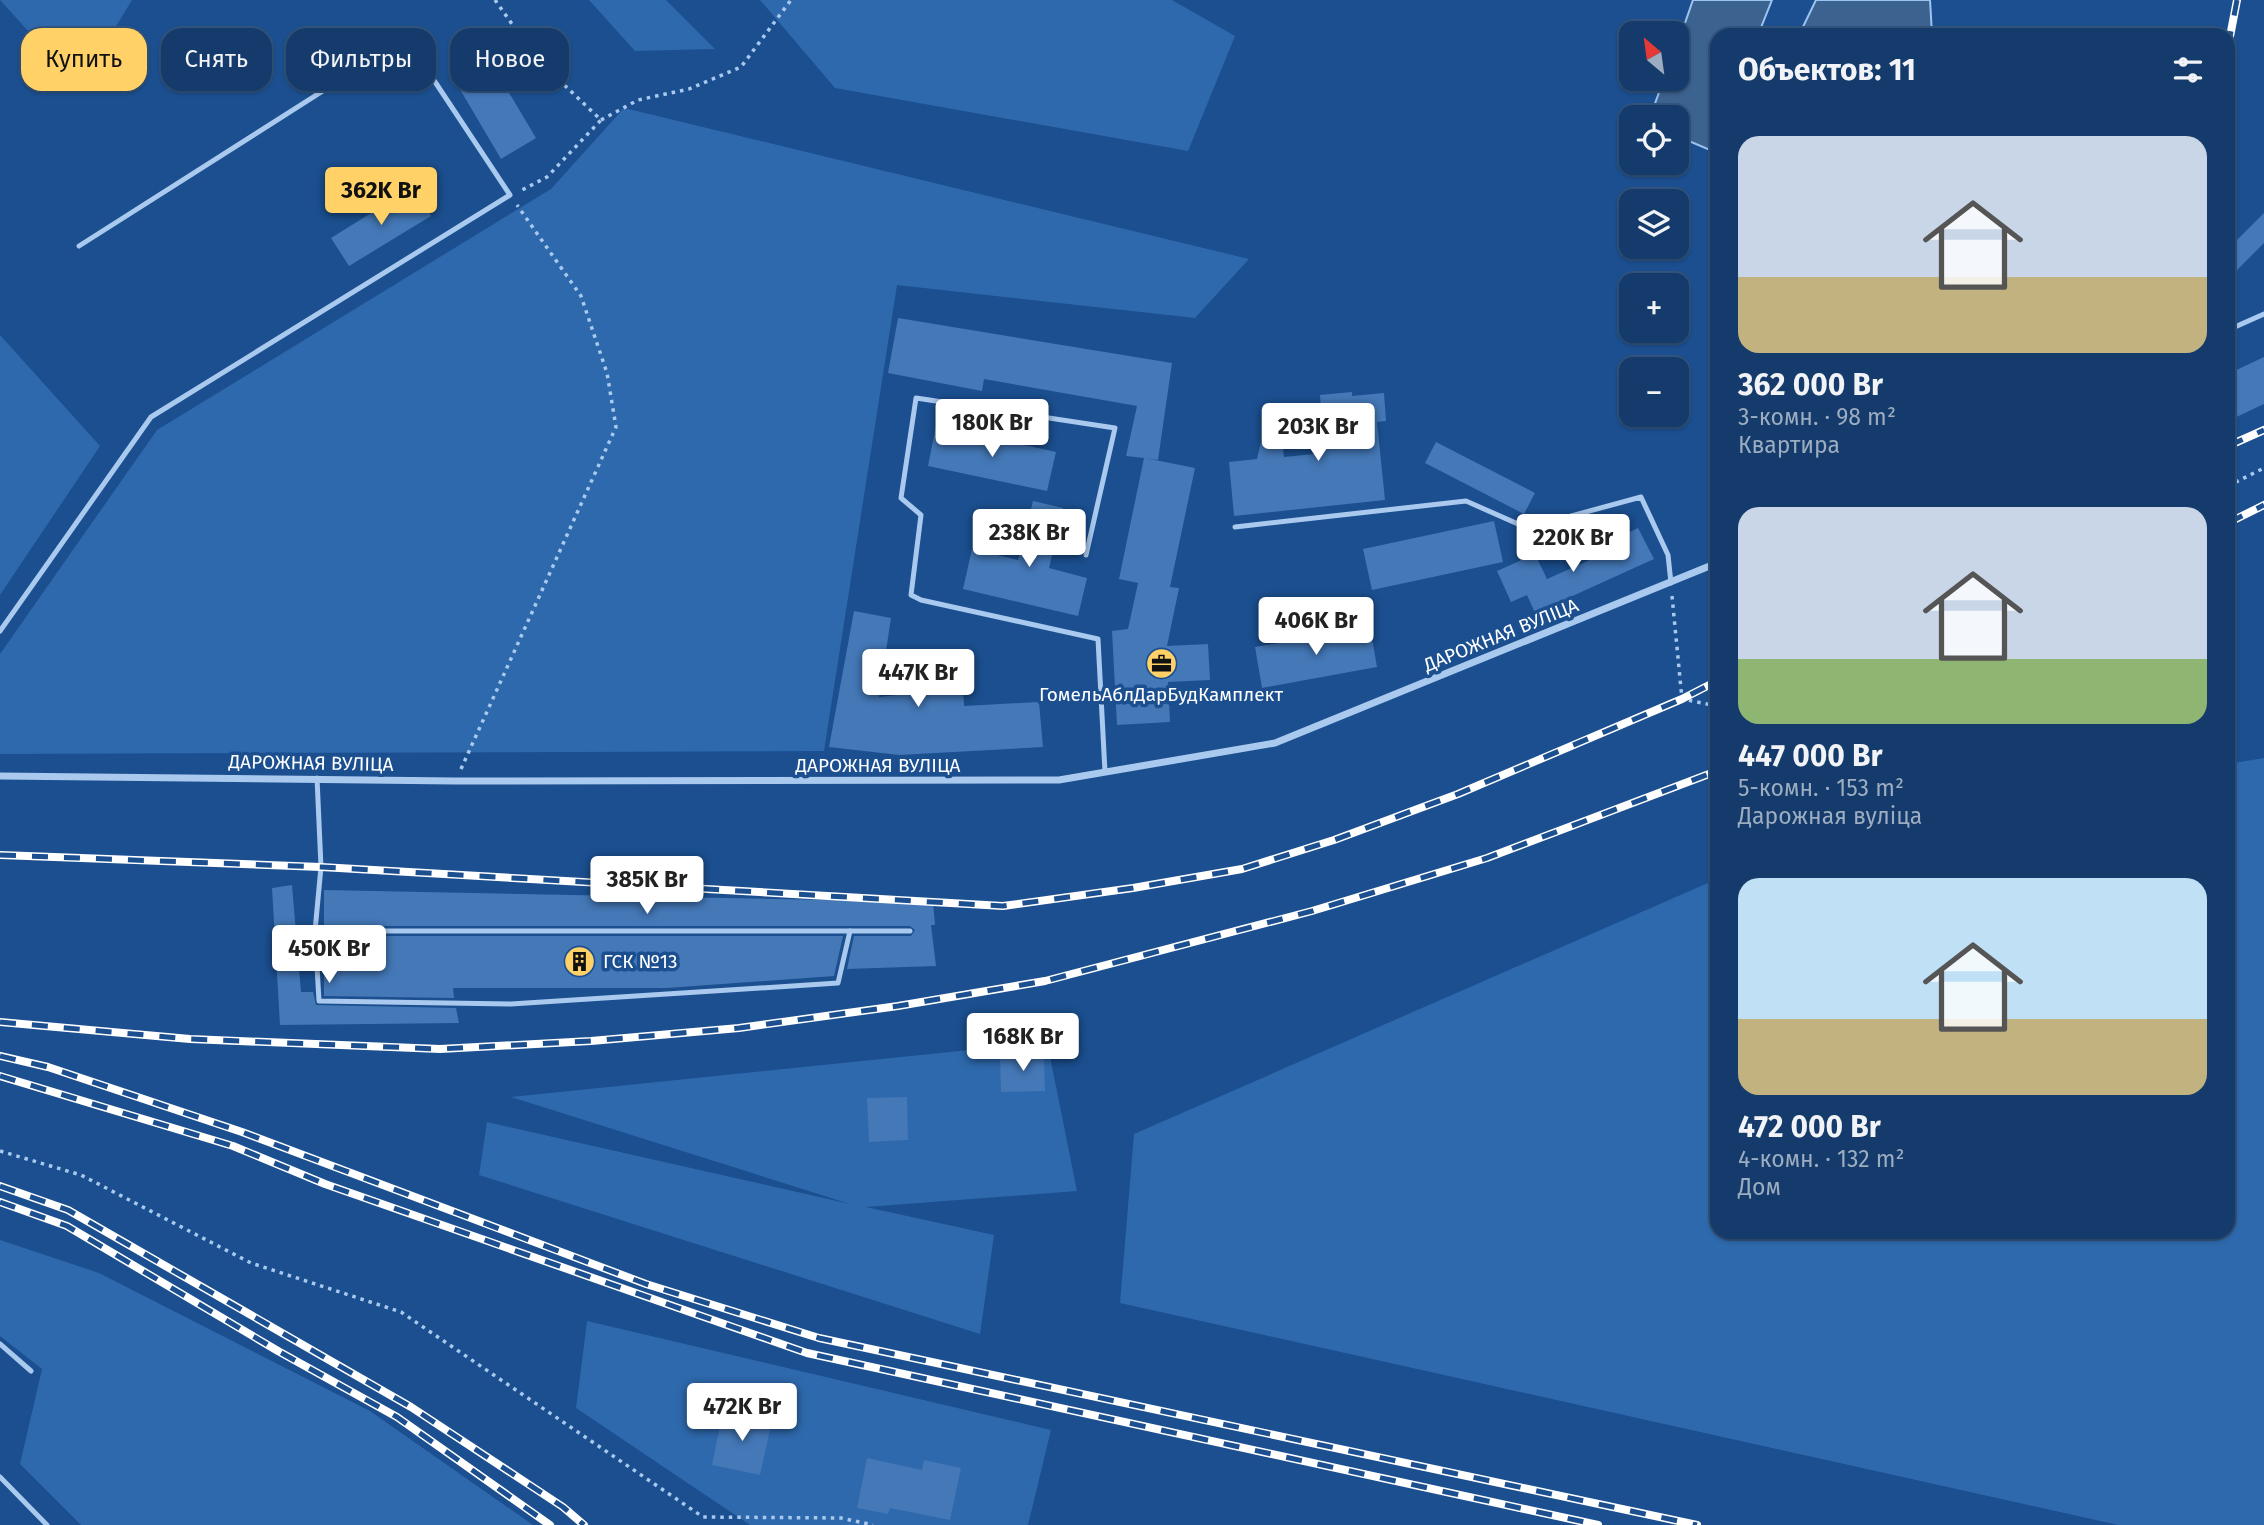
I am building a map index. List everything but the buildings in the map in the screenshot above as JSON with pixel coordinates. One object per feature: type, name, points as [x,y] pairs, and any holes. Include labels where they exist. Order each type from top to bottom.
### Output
[{"type":"street","name":"ДАРОЖНАЯ ВУЛІЦА","points":[[0,776],[455,781],[1059,780],[1275,743],[1710,566]]},
{"type":"lane","points":[[0,631],[151,417],[510,195],[406,38],[79,246]]},
{"type":"lane","points":[[2235,327],[2264,314]]},
{"type":"lane","points":[[1086,555],[1115,428],[916,398],[901,498],[921,515],[911,594],[921,600],[1098,639],[1105,772]]},
{"type":"lane","points":[[1235,527],[1466,501],[1527,528],[1641,497],[1668,555],[1671,583]]},
{"type":"lane","points":[[317,778],[321,867],[315,931],[319,1001],[512,1004],[838,983],[849,931]]},
{"type":"lane","points":[[315,931],[909,931]]},
{"type":"lane","points":[[0,1345],[31,1371]]},
{"type":"lane","points":[[0,1476],[47,1525]]},
{"type":"path","points":[[495,0],[536,58],[601,120]]},
{"type":"path","points":[[455,781],[616,426],[607,373],[581,296],[510,195],[547,177],[601,120],[638,100],[689,89],[741,67],[792,0]]},
{"type":"path","points":[[2235,482],[2264,468]]},
{"type":"path","points":[[1671,583],[1682,699],[1710,705]]},
{"type":"path","points":[[0,1151],[81,1175],[251,1263],[401,1312],[703,1517],[841,1518],[873,1525]]},
{"type":"shaded area","points":[[0,0],[132,0],[115,28],[25,28]]},
{"type":"shaded area","points":[[589,0],[666,0],[715,49],[635,51]]},
{"type":"shaded area","points":[[760,0],[1172,0],[1235,36],[1188,151],[835,88]]},
{"type":"shaded area","points":[[1693,0],[1772,0],[1761,28],[1710,28],[1710,150],[1689,141],[1689,105],[1654,105],[1660,91],[1689,91],[1689,21],[1686,21]]},
{"type":"shaded area","points":[[1816,0],[1930,0],[1932,28],[1802,28]]},
{"type":"shaded area","points":[[624,108],[1249,259],[1195,318],[897,285],[824,751],[0,754],[0,654],[157,430],[551,189]]},
{"type":"shaded area","points":[[0,335],[100,446],[0,595]]},
{"type":"shaded area","points":[[2264,758],[2264,1525],[2118,1525],[1120,1303],[1134,1134],[1710,882],[1710,1239],[2235,1239],[2235,763]]},
{"type":"shaded area","points":[[1047,1042],[1077,1191],[866,1207],[994,1235],[980,1334],[479,1175],[487,1122],[850,1204],[511,1097]]},
{"type":"shaded area","points":[[0,1240],[99,1273],[370,1411],[533,1525],[81,1525],[20,1464],[42,1369],[0,1336]]},
{"type":"shaded area","points":[[587,1321],[1051,1430],[1028,1525],[750,1525],[576,1408]]},
{"type":"railway","points":[[2232,28],[2237,0]]},
{"type":"railway","points":[[2235,443],[2264,430]]},
{"type":"railway","points":[[2235,520],[2264,505]]},
{"type":"railway","points":[[0,855],[321,867],[1003,906],[1133,888],[1242,869],[1334,840],[1458,794],[1710,685]]},
{"type":"railway","points":[[0,1022],[190,1039],[440,1049],[591,1041],[739,1028],[898,1006],[1045,981],[1312,911],[1487,858],[1710,774]]},
{"type":"railway","points":[[0,1056],[48,1067],[242,1132],[646,1284],[819,1338],[1697,1525]]},
{"type":"railway","points":[[0,1076],[233,1146],[325,1184],[807,1353],[1598,1525]]},
{"type":"railway","points":[[0,1186],[68,1210],[411,1407],[563,1507],[584,1525]]},
{"type":"railway","points":[[0,1202],[67,1226],[278,1351],[397,1417],[550,1525]]},
{"type":"place","name":"ГомельАблДарБудКамплект","points":[[1161,663]]},
{"type":"place","name":"ГСК №13","points":[[580,961]]}]
